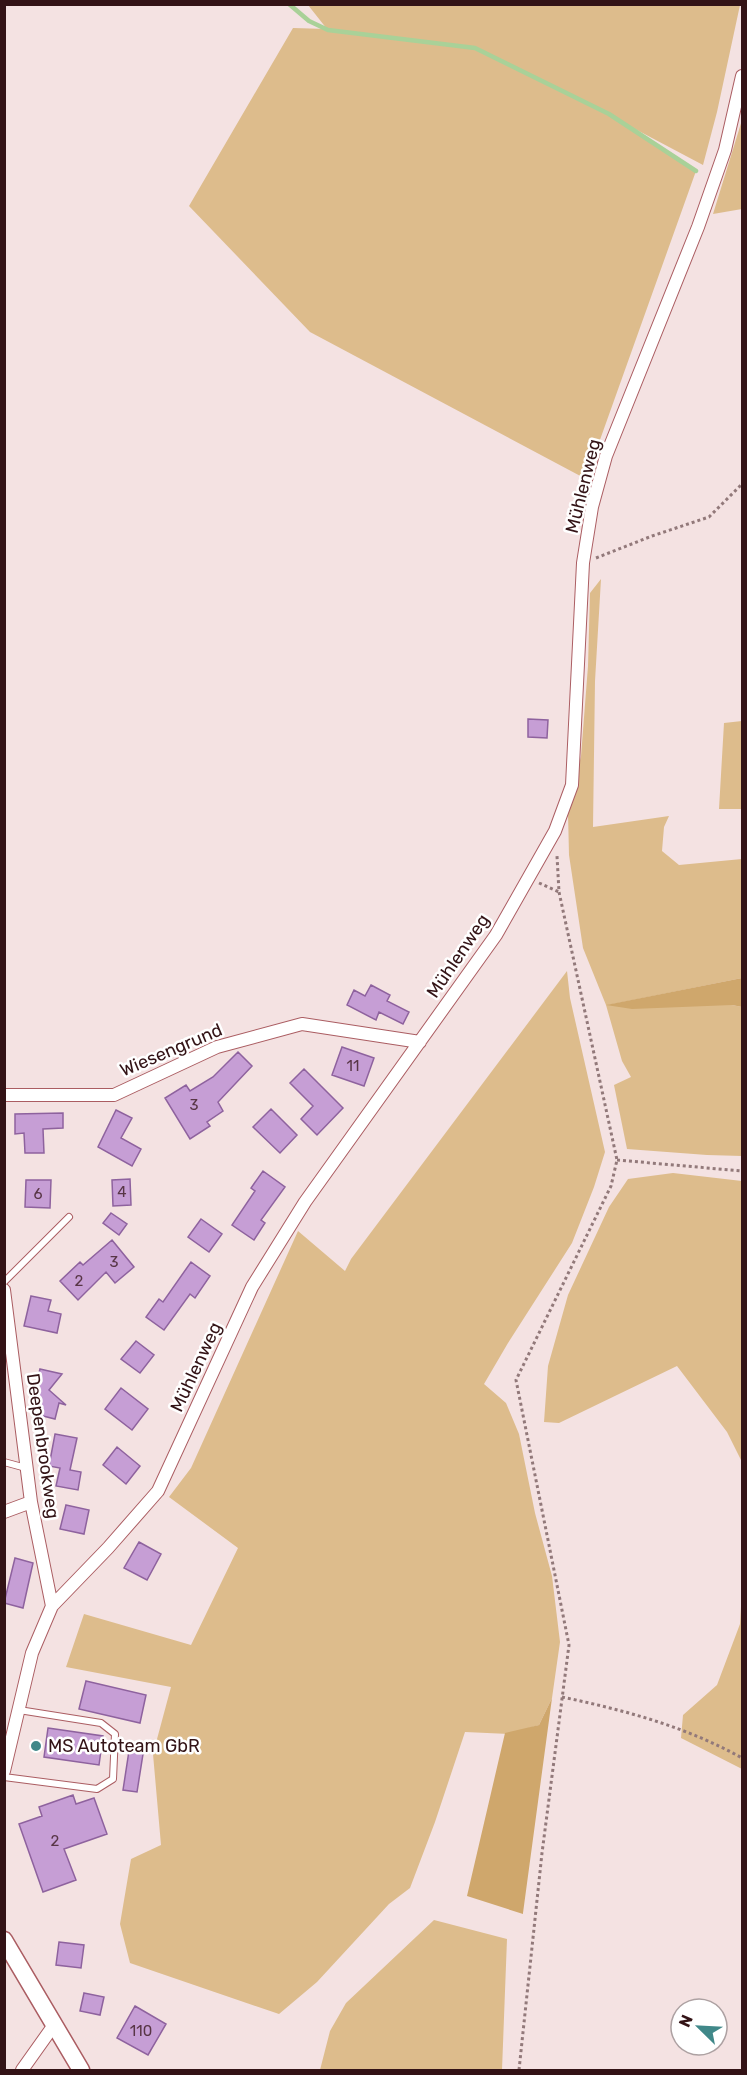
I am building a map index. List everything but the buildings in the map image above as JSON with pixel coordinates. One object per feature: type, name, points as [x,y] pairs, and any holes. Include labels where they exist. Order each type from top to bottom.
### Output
[{"type":"main road","points":[[6,1942],[81,2070]]},
{"type":"street","name":"Mühlenweg","points":[[4,1771],[32,1653],[52,1606],[108,1548],[158,1491],[252,1287],[306,1202],[496,935],[555,831],[572,785],[583,563],[592,507],[606,456],[698,227],[725,150],[742,76]]},
{"type":"street","name":"Wiesengrund","points":[[4,1095],[114,1095],[217,1047],[302,1024],[420,1042]]},
{"type":"street","name":"Deepenbrookweg","points":[[4,1290],[31,1502],[52,1606]]},
{"type":"street","points":[[4,1512],[31,1502]]},
{"type":"street","points":[[22,2070],[54,2025]]},
{"type":"lane","points":[[4,1282],[69,1217]]},
{"type":"lane","points":[[4,1462],[27,1468]]},
{"type":"lane","points":[[4,1777],[97,1789],[114,1779],[115,1734],[101,1723],[20,1710]]},
{"type":"path","points":[[583,563],[709,517],[742,484]]},
{"type":"path","points":[[519,2070],[542,1853],[569,1645],[516,1380],[611,1186],[617,1160],[559,892],[555,831]]},
{"type":"path","points":[[528,879],[559,892]]},
{"type":"path","points":[[617,1160],[742,1171]]},
{"type":"path","points":[[562,1697],[625,1712],[713,1742],[742,1758]]},
{"type":"shaded area","points":[[308,5],[740,5],[703,165],[618,120],[696,171],[586,479],[310,332],[189,206],[293,28],[327,29]]},
{"type":"shaded area","points":[[742,120],[742,209],[713,214]]},
{"type":"shaded area","points":[[601,579],[595,681],[593,827],[669,816],[664,827],[662,851],[679,865],[742,859],[742,978],[608,1005],[732,1005],[742,1007],[742,1156],[627,1149],[614,1085],[631,1077],[622,1061],[606,1005],[583,948],[569,855],[568,813],[581,756],[588,666],[590,593]]},
{"type":"shaded area","points":[[742,721],[742,809],[719,809],[724,723]]},
{"type":"shaded area","points":[[567,971],[570,998],[605,1152],[572,1243],[484,1384],[506,1403],[519,1434],[535,1513],[552,1576],[560,1642],[552,1698],[539,1725],[509,1734],[465,1732],[410,1888],[389,1904],[317,1982],[279,2014],[130,1963],[120,1924],[131,1859],[161,1845],[153,1754],[171,1687],[66,1667],[84,1614],[191,1645],[238,1548],[169,1497],[191,1468],[298,1231],[345,1271],[351,1259]]},
{"type":"shaded area","points":[[742,978],[742,1007],[732,1005],[632,1009],[606,1005]]},
{"type":"shaded area","points":[[673,1173],[742,1181],[742,1462],[727,1432],[677,1366],[559,1423],[544,1422],[548,1366],[568,1295],[609,1207],[628,1179]]},
{"type":"shaded area","points":[[742,1589],[742,1769],[681,1738],[683,1715],[717,1685],[740,1624]]},
{"type":"shaded area","points":[[552,1698],[523,1914],[467,1896],[505,1733],[539,1725]]},
{"type":"shaded area","points":[[434,1920],[507,1939],[502,2070],[320,2070],[330,2031],[346,2003]]},
{"type":"waterway","points":[[289,4],[309,21],[328,30],[475,48],[609,114],[696,171]]},
{"type":"place","name":"MS Autoteam GbR","points":[[36,1746]]}]
